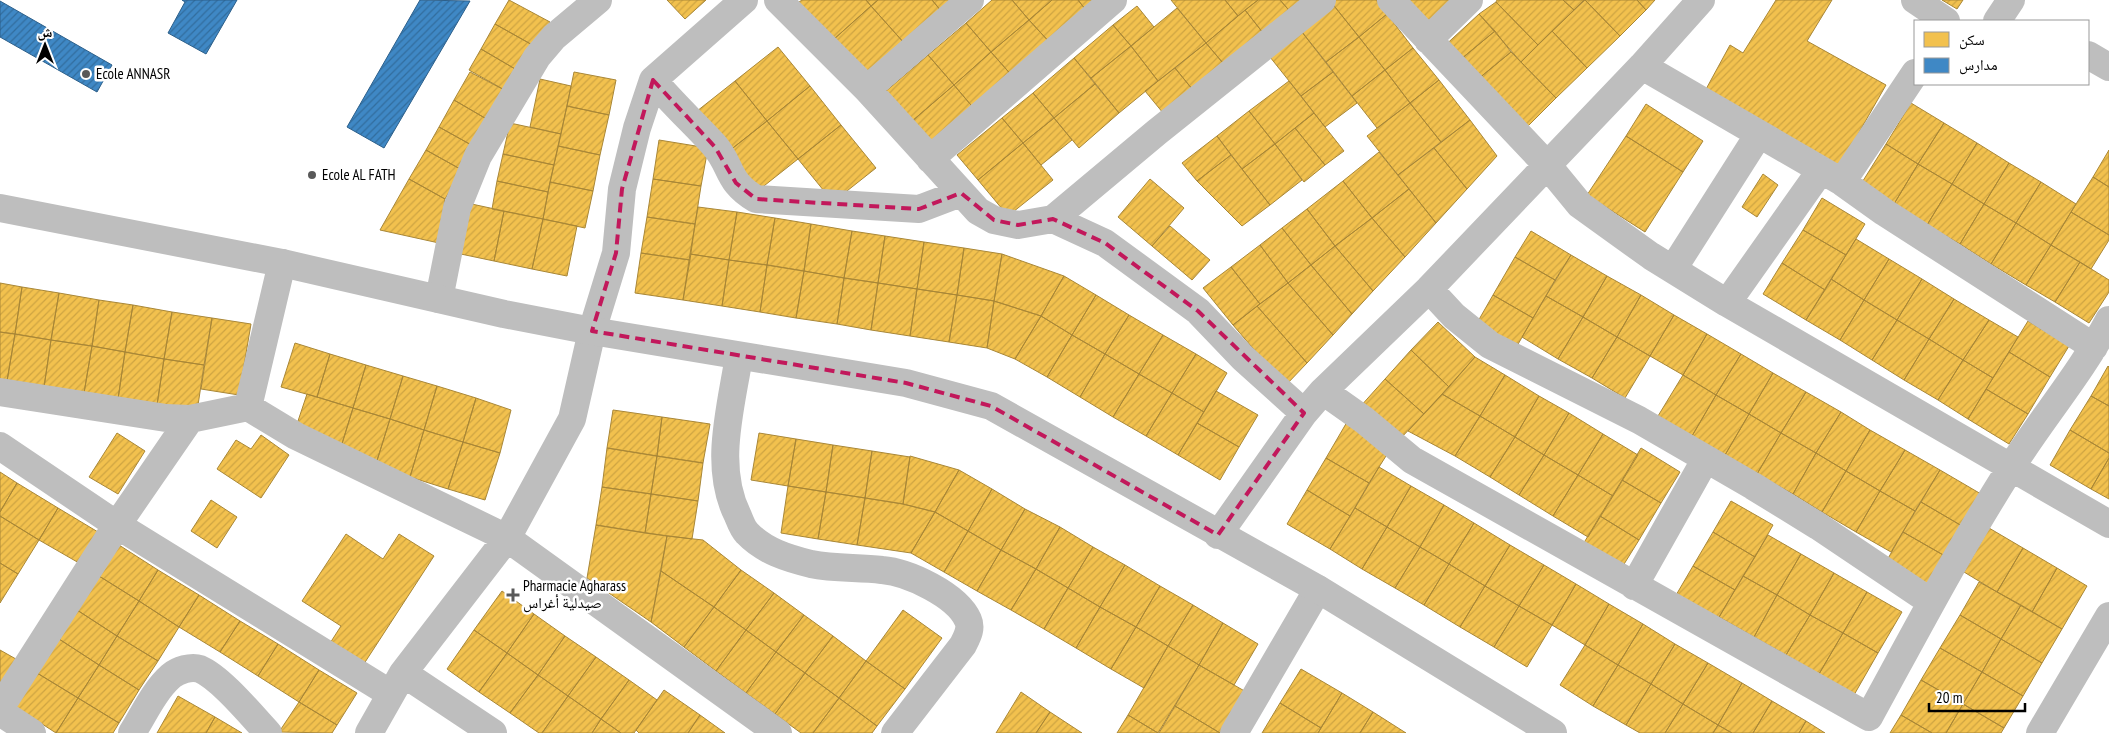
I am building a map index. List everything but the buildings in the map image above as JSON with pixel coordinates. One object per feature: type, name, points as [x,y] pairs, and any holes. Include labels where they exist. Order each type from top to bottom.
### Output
[{"type":"street","points":[[439,299],[458,208],[478,156],[537,56],[554,37],[598,0]]},
{"type":"street","points":[[369,733],[397,684],[507,538],[572,419],[592,331],[616,253],[622,189],[637,128],[653,80],[744,0]]},
{"type":"street","points":[[778,0],[867,89],[978,211],[994,220],[1018,225],[1053,219],[1157,132],[1322,0]]},
{"type":"street","points":[[867,89],[970,0]]},
{"type":"street","points":[[930,159],[1112,0]]},
{"type":"street","points":[[1391,0],[1548,166],[1580,205],[1673,269],[1727,303],[2109,524]]},
{"type":"street","points":[[1428,40],[1469,0]]},
{"type":"street","points":[[1218,535],[1304,413],[1323,391],[1429,289],[1548,166],[1701,0]]},
{"type":"street","points":[[1915,0],[1945,20]]},
{"type":"street","points":[[2089,56],[2109,66]]},
{"type":"street","points":[[1642,66],[1832,176],[1892,217],[2094,347]]},
{"type":"street","points":[[1727,303],[1914,74]]},
{"type":"street","points":[[653,80],[672,103],[715,146],[736,184],[756,199],[919,209],[961,193]]},
{"type":"street","points":[[1673,269],[1759,134]]},
{"type":"street","points":[[0,208],[282,263],[439,299],[592,331],[906,383],[991,406],[1218,535],[1318,589],[1553,733]]},
{"type":"street","points":[[1053,219],[1105,243],[1175,293],[1198,311],[1243,358],[1304,413]]},
{"type":"street","points":[[248,407],[282,263]]},
{"type":"street","points":[[1429,289],[1454,316],[1490,345],[1639,420],[1705,460],[1753,486],[1818,526],[1932,602]]},
{"type":"street","points":[[1323,391],[1364,420],[1412,460],[1634,586],[1864,725],[1932,602],[2010,468],[2094,347],[2109,320]]},
{"type":"street","points":[[739,356],[725,449],[729,499],[746,532],[773,553],[811,564],[842,569],[884,570],[916,578],[956,604],[969,621],[969,634],[962,645],[895,733]]},
{"type":"street","points":[[0,392],[166,418],[190,419],[248,407],[296,436],[507,538],[778,733]]},
{"type":"street","points":[[0,708],[117,525],[190,419]]},
{"type":"street","points":[[0,446],[117,525],[397,684],[493,733]]},
{"type":"street","points":[[1634,586],[1705,460]]},
{"type":"street","points":[[1234,733],[1318,589]]},
{"type":"street","points":[[2040,733],[2109,616]]},
{"type":"street","points":[[132,733],[159,689],[178,671],[190,668],[199,669],[212,676],[268,733]]},
{"type":"street","points":[[0,712],[32,733]]},
{"type":"highlighted area","points":[[653,80],[715,147],[736,183],[756,199],[919,209],[961,193],[994,220],[1018,225],[1053,219],[1105,243],[1198,311],[1304,413],[1218,535],[991,406],[906,383],[592,331],[616,253],[622,189]]},
{"type":"place","name":"Ecole ANNASR","points":[[86,74]]},
{"type":"place","name":"Ecole AL FATH","points":[[312,175]]},
{"type":"place","name":"Pharmacie Agharass صيدلية أغراس","points":[[513,595]]}]
